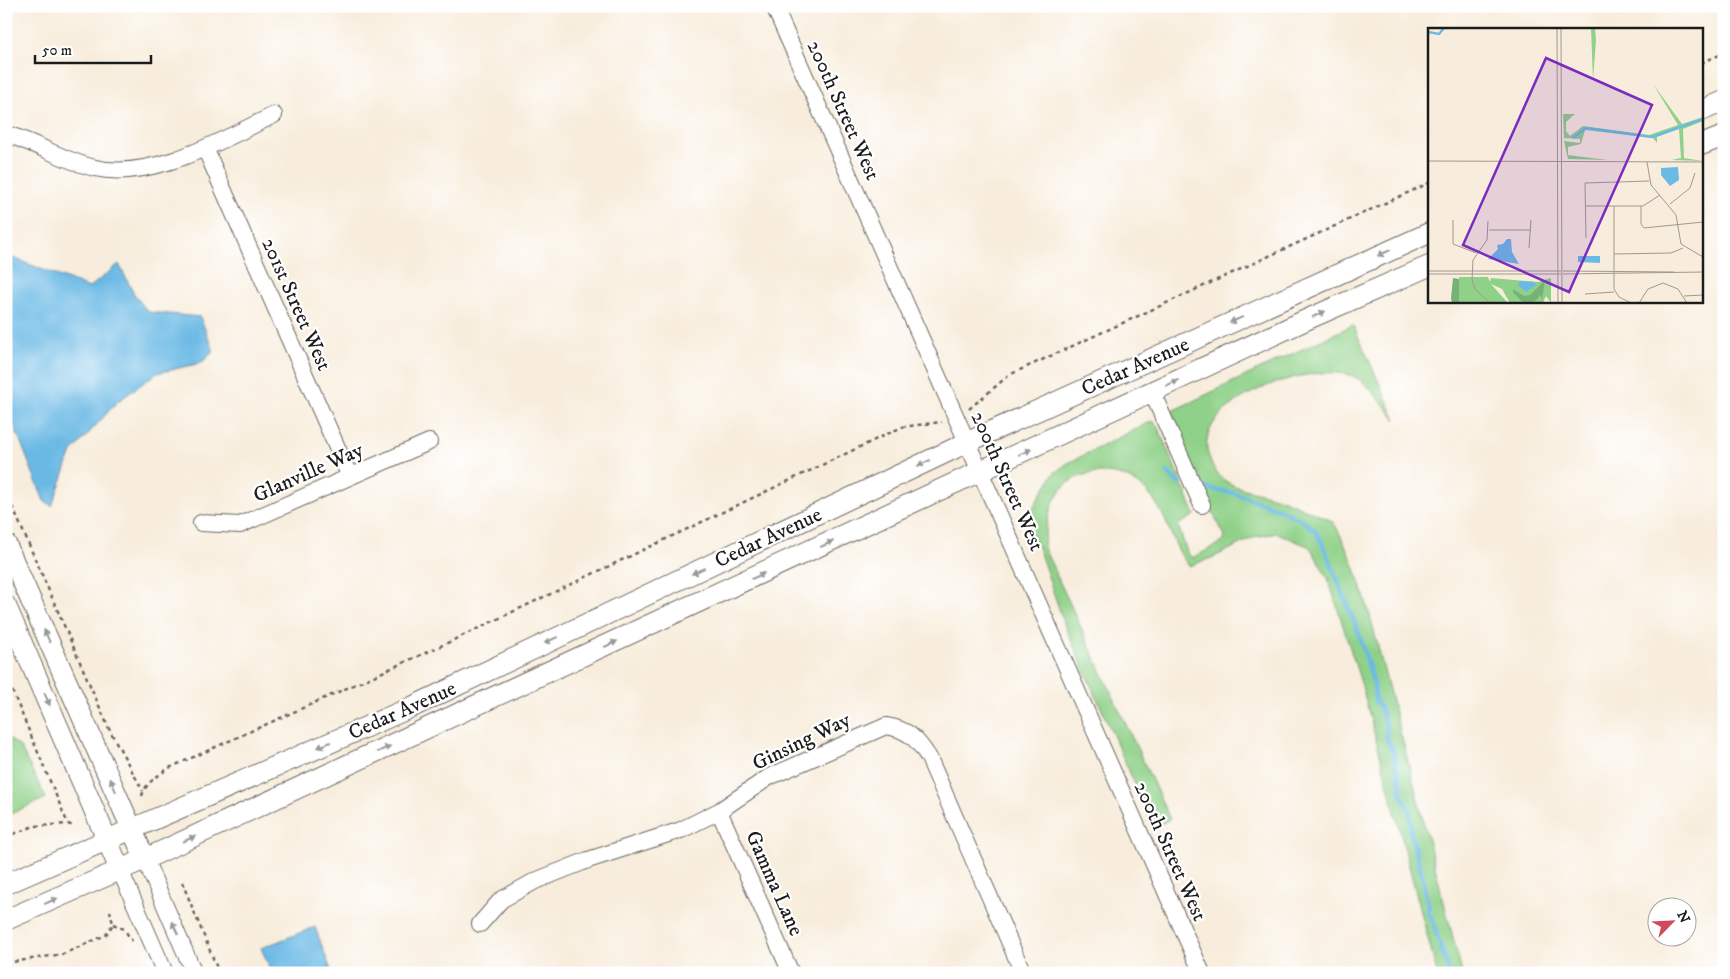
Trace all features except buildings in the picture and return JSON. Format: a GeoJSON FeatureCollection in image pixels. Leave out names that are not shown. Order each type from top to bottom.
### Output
{"type":"FeatureCollection","features":[{"type":"Feature","properties":{"kind":"main road"},"geometry":{"type":"LineString","coordinates":[[1702,111],[1724,101]]}},
{"type":"Feature","properties":{"kind":"main road"},"geometry":{"type":"LineString","coordinates":[[1702,145],[1724,136]]}},
{"type":"Feature","properties":{"kind":"main road","name":"Cedar Avenue"},"geometry":{"type":"LineString","coordinates":[[6,884],[412,707],[968,442],[1428,233]]}},
{"type":"Feature","properties":{"kind":"main road","name":"Cedar Avenue"},"geometry":{"type":"LineString","coordinates":[[6,920],[144,860],[981,473],[1308,319],[1428,266]]}},
{"type":"Feature","properties":{"kind":"main road"},"geometry":{"type":"LineString","coordinates":[[6,544],[144,860]]}},
{"type":"Feature","properties":{"kind":"main road"},"geometry":{"type":"LineString","coordinates":[[6,606],[120,870]]}},
{"type":"Feature","properties":{"kind":"street","name":"200th Street West"},"geometry":{"type":"LineString","coordinates":[[774,6],[1202,973]]}},
{"type":"Feature","properties":{"kind":"street"},"geometry":{"type":"LineString","coordinates":[[6,134],[22,139],[78,164],[97,169],[117,171],[139,169],[205,148],[274,115]]}},
{"type":"Feature","properties":{"kind":"street","name":"201st Street West"},"geometry":{"type":"LineString","coordinates":[[205,148],[350,477]]}},
{"type":"Feature","properties":{"kind":"street"},"geometry":{"type":"LineString","coordinates":[[1152,392],[1202,505]]}},
{"type":"Feature","properties":{"kind":"street","name":"Glanville Way"},"geometry":{"type":"LineString","coordinates":[[201,523],[240,525],[429,442]]}},
{"type":"Feature","properties":{"kind":"street","name":"Ginsing Way"},"geometry":{"type":"LineString","coordinates":[[480,924],[502,900],[535,880],[588,860],[681,830],[720,811],[769,777],[886,726],[899,728],[907,732],[915,739],[929,758],[1022,973]]}},
{"type":"Feature","properties":{"kind":"street","name":"Gamma Lane"},"geometry":{"type":"LineString","coordinates":[[720,811],[791,973]]}},
{"type":"Feature","properties":{"kind":"street"},"geometry":{"type":"LineString","coordinates":[[144,860],[194,973]]}},
{"type":"Feature","properties":{"kind":"street"},"geometry":{"type":"LineString","coordinates":[[120,870],[165,973]]}},
{"type":"Feature","properties":{"kind":"path"},"geometry":{"type":"LineString","coordinates":[[1702,63],[1724,53]]}},
{"type":"Feature","properties":{"kind":"path"},"geometry":{"type":"LineString","coordinates":[[142,796],[143,790],[152,780],[170,768],[445,644],[902,427],[933,424],[957,418],[1009,375],[1428,182]]}},
{"type":"Feature","properties":{"kind":"path"},"geometry":{"type":"LineString","coordinates":[[6,492],[110,731],[143,790]]}},
{"type":"Feature","properties":{"kind":"path"},"geometry":{"type":"LineString","coordinates":[[6,676],[68,824]]}},
{"type":"Feature","properties":{"kind":"path"},"geometry":{"type":"LineString","coordinates":[[6,837],[34,826],[68,824],[73,826]]}},
{"type":"Feature","properties":{"kind":"path"},"geometry":{"type":"LineString","coordinates":[[182,882],[219,973]]}},
{"type":"Feature","properties":{"kind":"path"},"geometry":{"type":"LineString","coordinates":[[6,963],[63,954],[106,935],[113,924],[110,910]]}},
{"type":"Feature","properties":{"kind":"path"},"geometry":{"type":"LineString","coordinates":[[113,924],[124,929],[135,948]]}},
{"type":"Feature","properties":{"kind":"green space"},"geometry":{"type":"Polygon","coordinates":[[[1353,325],[1396,420],[1359,379],[1335,373],[1312,374],[1260,389],[1237,401],[1219,416],[1208,434],[1208,454],[1212,465],[1224,480],[1239,487],[1281,499],[1327,518],[1334,523],[1344,543],[1353,562],[1372,622],[1462,973],[1437,973],[1362,686],[1328,578],[1310,547],[1277,533],[1255,537],[1214,557],[1189,566],[1178,549],[1155,501],[1143,488],[1133,481],[1110,473],[1088,474],[1075,478],[1065,485],[1058,495],[1048,519],[1044,548],[1170,819],[1154,827],[1066,629],[1038,547],[1024,522],[1054,473],[1068,463],[1152,421],[1157,425],[1195,515],[1178,525],[1187,552],[1192,558],[1223,542],[1225,536],[1194,477],[1172,411],[1353,325]]]}},
{"type":"Feature","properties":{"kind":"green space"},"geometry":{"type":"Polygon","coordinates":[[[6,736],[20,747],[46,798],[6,816],[6,736]]]}},
{"type":"Feature","properties":{"kind":"water"},"geometry":{"type":"Polygon","coordinates":[[[6,255],[89,288],[119,264],[134,294],[148,312],[200,317],[214,351],[201,363],[157,373],[117,402],[72,452],[52,506],[44,501],[6,405],[6,255]]]}},
{"type":"Feature","properties":{"kind":"water"},"geometry":{"type":"Polygon","coordinates":[[[315,927],[332,973],[272,973],[261,948],[315,927]]]}},
{"type":"Feature","properties":{"kind":"waterway"},"geometry":{"type":"LineString","coordinates":[[1168,472],[1175,481],[1181,483]]}},
{"type":"Feature","properties":{"kind":"waterway"},"geometry":{"type":"LineString","coordinates":[[1204,488],[1234,493],[1300,519],[1315,530],[1325,549],[1359,634],[1374,685],[1375,701],[1380,707],[1385,722],[1388,742],[1393,750],[1401,786],[1400,793],[1403,796],[1410,816],[1410,829],[1429,904],[1428,912],[1449,973]]}}]}
